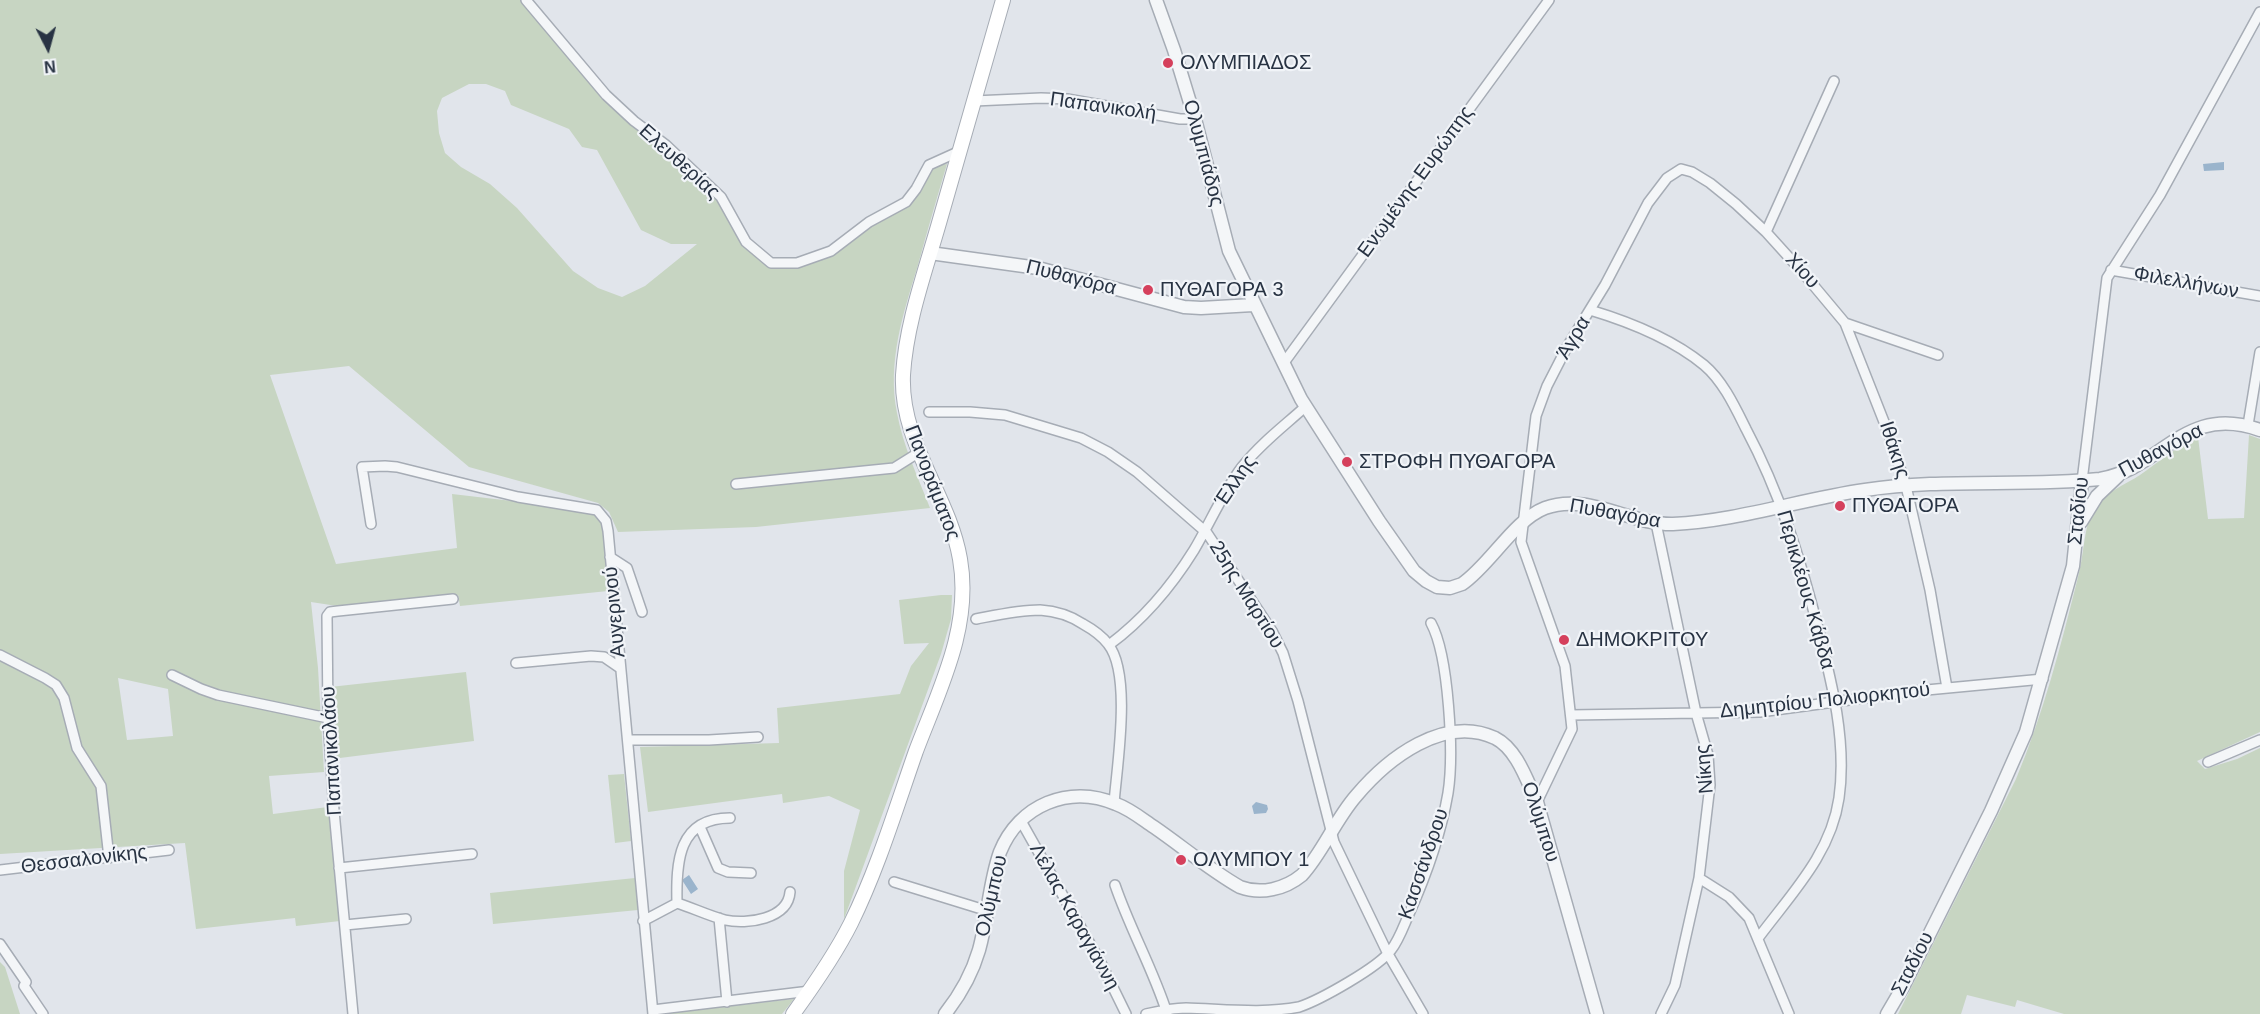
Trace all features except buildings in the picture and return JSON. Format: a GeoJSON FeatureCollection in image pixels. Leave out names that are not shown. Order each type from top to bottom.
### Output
{"type":"FeatureCollection","features":[{"type":"Feature","properties":{"kind":"main road","name":"Πανοράματος"},"geometry":{"type":"LineString","coordinates":[[793,1014],[810,991],[851,923],[874,868],[946,670],[960,624],[963,582],[957,548],[947,517],[918,453],[906,412],[904,372],[911,324],[1003,0]]}},
{"type":"Feature","properties":{"kind":"street","name":"Ελευθερίας"},"geometry":{"type":"LineString","coordinates":[[526,0],[606,95],[634,121],[666,145],[721,197],[746,242],[771,262],[797,263],[831,251],[869,222],[906,202],[929,165],[960,151]]}},
{"type":"Feature","properties":{"kind":"street","name":"Ολυμπιάδος"},"geometry":{"type":"LineString","coordinates":[[1156,0],[1195,119],[1229,252],[1253,304]]}},
{"type":"Feature","properties":{"kind":"street","name":"Ενωμένης Ευρώπης"},"geometry":{"type":"LineString","coordinates":[[1283,364],[1550,0]]}},
{"type":"Feature","properties":{"kind":"street","name":"Σταδίου"},"geometry":{"type":"LineString","coordinates":[[1887,1014],[1904,985],[2012,768],[2043,679],[2073,566],[2105,283],[2111,270],[2160,195],[2260,12]]}},
{"type":"Feature","properties":{"kind":"street"},"geometry":{"type":"LineString","coordinates":[[1766,232],[1834,81]]}},
{"type":"Feature","properties":{"kind":"street","name":"Παπανικολή"},"geometry":{"type":"LineString","coordinates":[[974,101],[1067,99],[1180,119],[1195,119]]}},
{"type":"Feature","properties":{"kind":"street","name":"Χίου"},"geometry":{"type":"LineString","coordinates":[[1675,172],[1681,169],[1692,172],[1710,183],[1766,232],[1829,301],[1845,323]]}},
{"type":"Feature","properties":{"kind":"street","name":"Άγρα"},"geometry":{"type":"LineString","coordinates":[[1537,802],[1572,729],[1565,666],[1520,538],[1536,416],[1567,347],[1590,310],[1648,203],[1661,185],[1675,172]]}},
{"type":"Feature","properties":{"kind":"street","name":"Πυθαγόρα"},"geometry":{"type":"LineString","coordinates":[[930,253],[1038,268],[1184,307],[1212,308],[1253,304],[1305,407],[1402,555],[1414,571],[1432,585],[1450,588],[1462,584],[1522,524],[1542,509],[1569,504],[1593,507],[1656,523],[1676,524],[1865,490],[1906,486],[2082,481],[2118,476],[2193,429],[2218,423],[2254,424]]}},
{"type":"Feature","properties":{"kind":"street","name":"Φιλελλήνων"},"geometry":{"type":"LineString","coordinates":[[2111,270],[2260,296]]}},
{"type":"Feature","properties":{"kind":"street","name":"Περικλέους Κάβδα"},"geometry":{"type":"LineString","coordinates":[[1590,310],[1648,331],[1705,366],[1725,390],[1761,458],[1782,506],[1805,578],[1831,677],[1841,756],[1839,799],[1828,840],[1813,867],[1759,937]]}},
{"type":"Feature","properties":{"kind":"street"},"geometry":{"type":"LineString","coordinates":[[1845,323],[1938,355]]}},
{"type":"Feature","properties":{"kind":"street","name":"Ιθάκης"},"geometry":{"type":"LineString","coordinates":[[1845,323],[1884,421],[1906,486],[1930,590],[1947,688]]}},
{"type":"Feature","properties":{"kind":"street"},"geometry":{"type":"LineString","coordinates":[[2254,424],[2260,352]]}},
{"type":"Feature","properties":{"kind":"street","name":"Έλλης"},"geometry":{"type":"LineString","coordinates":[[1109,645],[1131,629],[1166,592],[1194,550],[1241,468],[1305,407]]}},
{"type":"Feature","properties":{"kind":"street","name":"25ης Μαρτίου"},"geometry":{"type":"LineString","coordinates":[[930,412],[983,412],[1005,415],[1081,438],[1108,452],[1137,472],[1204,530],[1272,631],[1283,653],[1298,701],[1331,831],[1342,861],[1388,954],[1423,1014]]}},
{"type":"Feature","properties":{"kind":"street"},"geometry":{"type":"LineString","coordinates":[[736,484],[894,468],[918,453]]}},
{"type":"Feature","properties":{"kind":"street","name":"Αυγερινού"},"geometry":{"type":"LineString","coordinates":[[371,524],[362,467],[385,465],[518,497],[597,510],[606,522],[653,1012]]}},
{"type":"Feature","properties":{"kind":"street"},"geometry":{"type":"LineString","coordinates":[[2077,532],[2085,513],[2097,496],[2118,476]]}},
{"type":"Feature","properties":{"kind":"street","name":"Νίκης"},"geometry":{"type":"LineString","coordinates":[[1656,523],[1696,713],[1708,755],[1710,785],[1699,878],[1675,985],[1661,1014]]}},
{"type":"Feature","properties":{"kind":"street"},"geometry":{"type":"LineString","coordinates":[[610,557],[627,568],[642,612]]}},
{"type":"Feature","properties":{"kind":"street","name":"Παπανικολάου"},"geometry":{"type":"LineString","coordinates":[[353,1014],[328,718],[327,616],[330,612],[453,599]]}},
{"type":"Feature","properties":{"kind":"street"},"geometry":{"type":"LineString","coordinates":[[976,619],[1006,613],[1041,610],[1075,619],[1109,645],[1116,660],[1120,686],[1121,723],[1114,802]]}},
{"type":"Feature","properties":{"kind":"street","name":"Κασσάνδρου"},"geometry":{"type":"LineString","coordinates":[[1146,1014],[1184,1008],[1263,1013],[1297,1008],[1346,984],[1388,954],[1405,923],[1421,885],[1443,812],[1449,779],[1446,674],[1436,632],[1431,623]]}},
{"type":"Feature","properties":{"kind":"street"},"geometry":{"type":"LineString","coordinates":[[0,655],[56,686],[64,698],[77,748],[101,786],[109,858]]}},
{"type":"Feature","properties":{"kind":"street"},"geometry":{"type":"LineString","coordinates":[[516,663],[591,656],[604,657],[620,668]]}},
{"type":"Feature","properties":{"kind":"street"},"geometry":{"type":"LineString","coordinates":[[172,675],[218,695],[328,718]]}},
{"type":"Feature","properties":{"kind":"street","name":"Δημητρίου Πολιορκητού"},"geometry":{"type":"LineString","coordinates":[[1571,716],[1760,712],[1947,688],[2043,679]]}},
{"type":"Feature","properties":{"kind":"street","name":"Ολύμπου"},"geometry":{"type":"LineString","coordinates":[[945,1014],[974,965],[999,857],[1021,821],[1037,807],[1059,798],[1086,797],[1114,802],[1233,882],[1252,890],[1278,887],[1298,878],[1308,868],[1355,796],[1378,773],[1412,748],[1449,732],[1474,733],[1495,738],[1511,752],[1523,771],[1537,802],[1597,1014]]}},
{"type":"Feature","properties":{"kind":"street"},"geometry":{"type":"LineString","coordinates":[[628,741],[758,737]]}},
{"type":"Feature","properties":{"kind":"street"},"geometry":{"type":"LineString","coordinates":[[2208,762],[2260,740]]}},
{"type":"Feature","properties":{"kind":"street"},"geometry":{"type":"LineString","coordinates":[[677,903],[676,879],[684,841],[694,828],[715,818],[730,818]]}},
{"type":"Feature","properties":{"kind":"street","name":"Λέλας Καραγιάννη"},"geometry":{"type":"LineString","coordinates":[[1021,821],[1102,965],[1126,1014]]}},
{"type":"Feature","properties":{"kind":"street"},"geometry":{"type":"LineString","coordinates":[[700,827],[718,868],[728,872],[751,873]]}},
{"type":"Feature","properties":{"kind":"street","name":"Θεσσαλονίκης"},"geometry":{"type":"LineString","coordinates":[[0,870],[168,850]]}},
{"type":"Feature","properties":{"kind":"street"},"geometry":{"type":"LineString","coordinates":[[339,868],[472,854]]}},
{"type":"Feature","properties":{"kind":"street"},"geometry":{"type":"LineString","coordinates":[[1699,878],[1722,892],[1749,918],[1759,937],[1789,1014]]}},
{"type":"Feature","properties":{"kind":"street"},"geometry":{"type":"LineString","coordinates":[[894,882],[988,911]]}},
{"type":"Feature","properties":{"kind":"street"},"geometry":{"type":"LineString","coordinates":[[1115,885],[1166,1012]]}},
{"type":"Feature","properties":{"kind":"street"},"geometry":{"type":"LineString","coordinates":[[643,921],[677,903],[719,918],[740,922],[772,915],[783,909],[789,901],[790,892]]}},
{"type":"Feature","properties":{"kind":"street"},"geometry":{"type":"LineString","coordinates":[[719,918],[727,1002]]}},
{"type":"Feature","properties":{"kind":"street"},"geometry":{"type":"LineString","coordinates":[[345,925],[406,919]]}},
{"type":"Feature","properties":{"kind":"street"},"geometry":{"type":"LineString","coordinates":[[0,944],[26,982],[24,986],[44,1014]]}},
{"type":"Feature","properties":{"kind":"street"},"geometry":{"type":"LineString","coordinates":[[653,1012],[810,991]]}},
{"type":"Feature","properties":{"kind":"green space"},"geometry":{"type":"Polygon","coordinates":[[[0,0],[523,0],[602,94],[715,197],[770,262],[820,258],[867,222],[895,211],[928,172],[935,166],[947,164],[902,320],[894,375],[894,394],[903,437],[930,508],[756,527],[618,532],[609,512],[598,503],[469,467],[349,366],[270,375],[336,564],[457,548],[452,494],[598,511],[606,531],[608,591],[460,606],[458,595],[337,606],[311,602],[318,668],[324,772],[269,776],[273,814],[328,807],[340,921],[296,926],[295,918],[196,929],[185,843],[0,854],[0,0]],[[469,84],[442,98],[437,111],[439,133],[445,153],[461,167],[490,184],[517,208],[573,271],[598,288],[622,297],[645,286],[697,244],[671,244],[641,230],[597,150],[582,147],[569,129],[511,105],[505,91],[486,84],[469,84]],[[118,678],[127,740],[173,736],[168,689],[118,678]]]}},
{"type":"Feature","properties":{"kind":"green space"},"geometry":{"type":"Polygon","coordinates":[[[2249,435],[2260,439],[2260,732],[2197,761],[2205,769],[2237,759],[2260,748],[2260,1014],[2064,1014],[2017,1000],[2015,1007],[1967,995],[1961,1014],[1898,1014],[2016,779],[2026,754],[2058,654],[2080,569],[2086,530],[2095,506],[2110,493],[2198,437],[2208,519],[2244,518],[2249,435]]]}},
{"type":"Feature","properties":{"kind":"green space"},"geometry":{"type":"Polygon","coordinates":[[[952,595],[951,619],[941,654],[844,919],[844,871],[860,810],[829,796],[783,803],[782,794],[648,812],[640,747],[779,743],[777,708],[900,694],[911,666],[929,643],[904,644],[899,600],[952,595]]]}},
{"type":"Feature","properties":{"kind":"green space"},"geometry":{"type":"Polygon","coordinates":[[[466,672],[474,741],[332,759],[330,687],[466,672]]]}},
{"type":"Feature","properties":{"kind":"green space"},"geometry":{"type":"Polygon","coordinates":[[[624,774],[631,841],[615,843],[608,775],[624,774]]]}},
{"type":"Feature","properties":{"kind":"green space"},"geometry":{"type":"Polygon","coordinates":[[[635,878],[638,910],[493,924],[490,893],[635,878]]]}},
{"type":"Feature","properties":{"kind":"green space"},"geometry":{"type":"Polygon","coordinates":[[[0,962],[5,967],[20,1014],[0,1014],[0,962]]]}},
{"type":"Feature","properties":{"kind":"green space"},"geometry":{"type":"Polygon","coordinates":[[[794,999],[782,1014],[658,1014],[794,999]]]}},
{"type":"Feature","properties":{"kind":"water"},"geometry":{"type":"Polygon","coordinates":[[[2224,162],[2224,170],[2204,171],[2203,164],[2224,162]]]}},
{"type":"Feature","properties":{"kind":"water"},"geometry":{"type":"Polygon","coordinates":[[[1256,802],[1267,805],[1266,813],[1254,814],[1252,806],[1256,802]]]}},
{"type":"Feature","properties":{"kind":"water"},"geometry":{"type":"Polygon","coordinates":[[[689,875],[698,889],[691,894],[682,880],[689,875]]]}},
{"type":"Feature","properties":{"kind":"place","name":"ΟΛΥΜΠΙΑΔΟΣ"},"geometry":{"type":"Point","coordinates":[1168,63]}},
{"type":"Feature","properties":{"kind":"place","name":"ΠΥΘΑΓΟΡΑ 3"},"geometry":{"type":"Point","coordinates":[1148,290]}},
{"type":"Feature","properties":{"kind":"place","name":"ΣΤΡΟΦΗ ΠΥΘΑΓΟΡΑ"},"geometry":{"type":"Point","coordinates":[1347,462]}},
{"type":"Feature","properties":{"kind":"place","name":"ΠΥΘΑΓΟΡΑ"},"geometry":{"type":"Point","coordinates":[1840,506]}},
{"type":"Feature","properties":{"kind":"place","name":"ΔΗΜΟΚΡΙΤΟΥ"},"geometry":{"type":"Point","coordinates":[1564,640]}},
{"type":"Feature","properties":{"kind":"place","name":"ΟΛΥΜΠΟΥ 1"},"geometry":{"type":"Point","coordinates":[1181,860]}}]}
